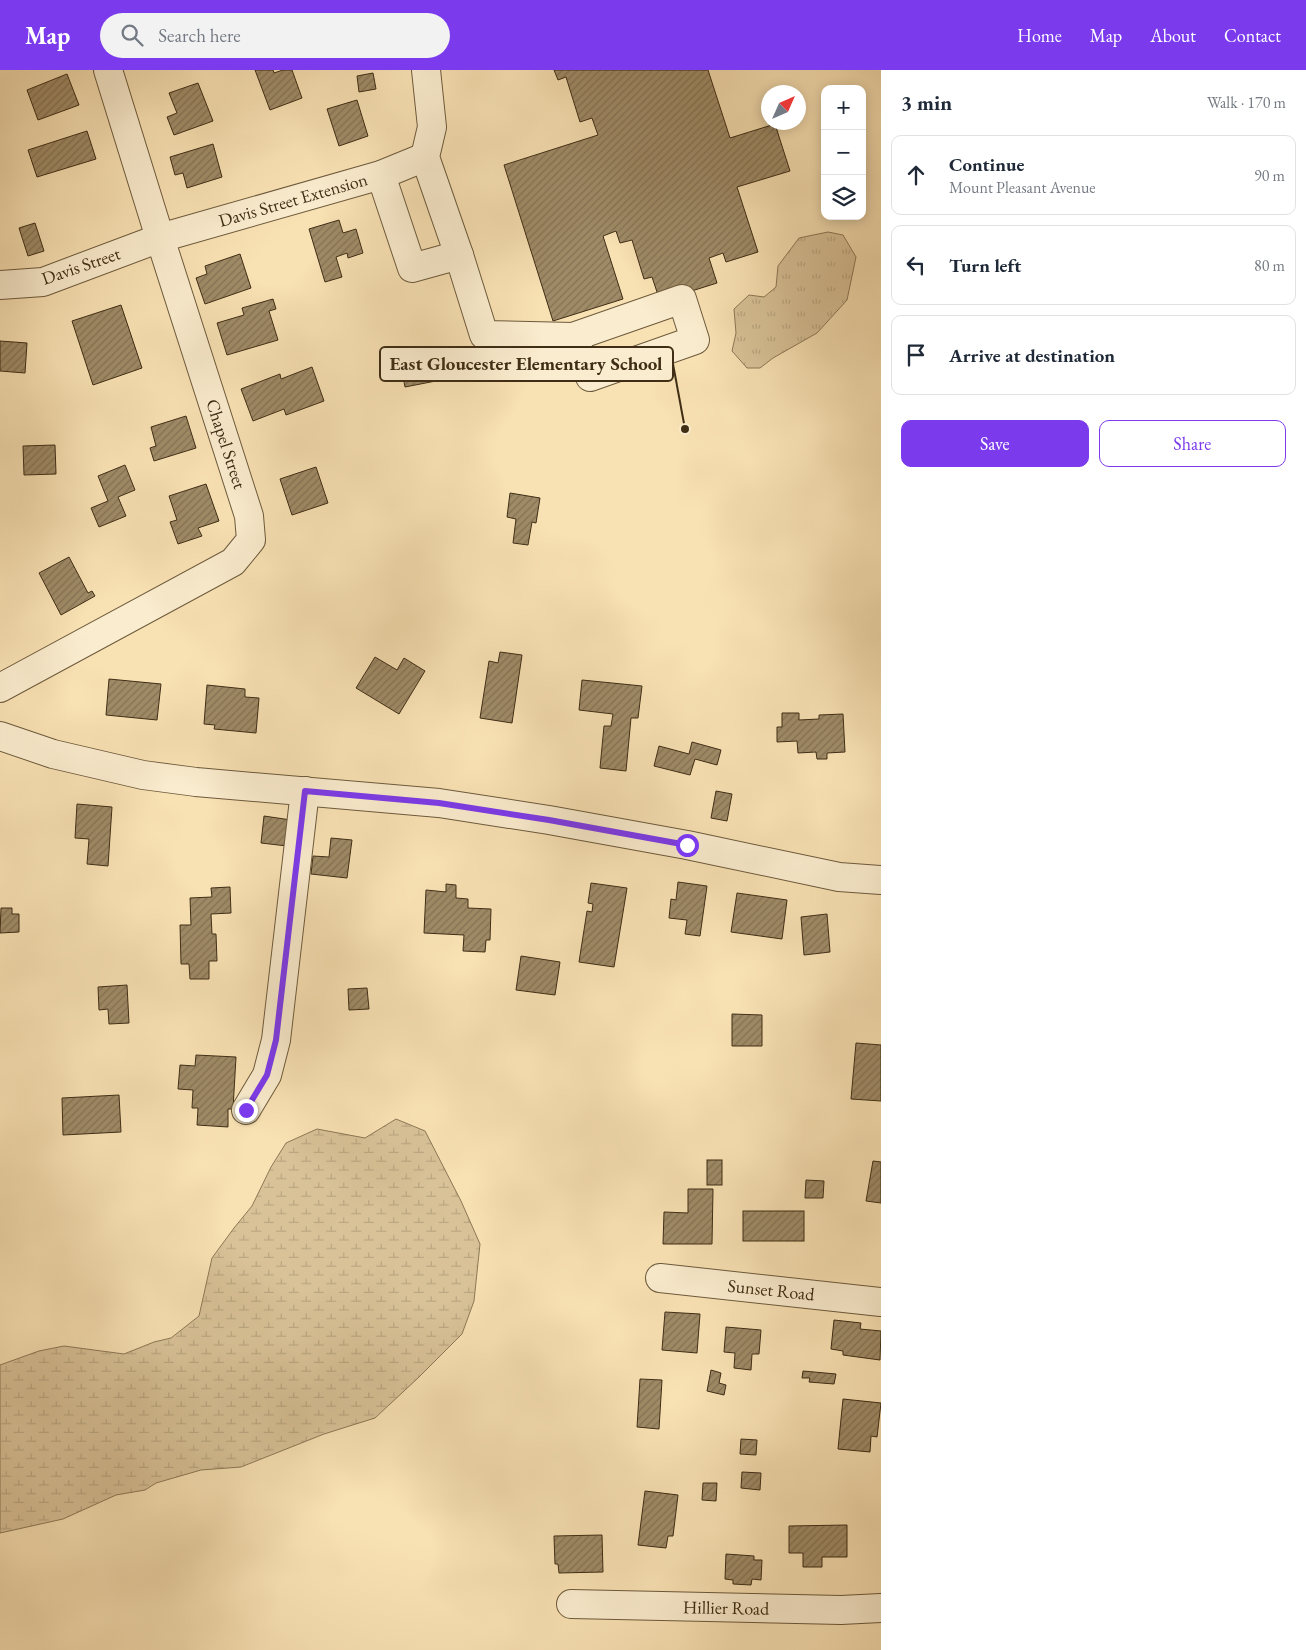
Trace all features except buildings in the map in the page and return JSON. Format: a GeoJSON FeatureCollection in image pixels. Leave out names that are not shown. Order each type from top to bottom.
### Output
{"type":"FeatureCollection","features":[{"type":"Feature","properties":{"kind":"street","name":"Chapel Street"},"geometry":{"type":"LineString","coordinates":[[0,688],[233,562],[251,540],[249,516],[108,70]]}},
{"type":"Feature","properties":{"kind":"street"},"geometry":{"type":"LineString","coordinates":[[426,70],[432,127],[425,157],[484,335],[573,337]]}},
{"type":"Feature","properties":{"kind":"street","name":"Davis Street Extension"},"geometry":{"type":"LineString","coordinates":[[160,238],[381,175],[425,157]]}},
{"type":"Feature","properties":{"kind":"street"},"geometry":{"type":"LineString","coordinates":[[381,175],[412,268],[459,255]]}},
{"type":"Feature","properties":{"kind":"street","name":"Davis Street"},"geometry":{"type":"LineString","coordinates":[[0,285],[43,282],[160,238]]}},
{"type":"Feature","properties":{"kind":"street"},"geometry":{"type":"LineString","coordinates":[[0,736],[52,754],[144,775],[196,782],[439,803],[549,820],[687,845],[839,877],[881,880]]}},
{"type":"Feature","properties":{"kind":"street"},"geometry":{"type":"LineString","coordinates":[[246,1110],[267,1075],[276,1040],[305,791]]}},
{"type":"Feature","properties":{"kind":"street","name":"Sunset Road"},"geometry":{"type":"LineString","coordinates":[[660,1278],[881,1302]]}},
{"type":"Feature","properties":{"kind":"street","name":"Hillier Road"},"geometry":{"type":"LineString","coordinates":[[571,1604],[831,1610],[881,1608]]}},
{"type":"Feature","properties":{"kind":"green space"},"geometry":{"type":"Polygon","coordinates":[[[828,232],[843,235],[856,257],[847,300],[817,333],[773,358],[760,368],[747,368],[732,351],[736,333],[734,309],[749,295],[764,297],[776,287],[778,266],[799,238],[828,232]]]}},
{"type":"Feature","properties":{"kind":"green space"},"geometry":{"type":"Polygon","coordinates":[[[396,1119],[425,1131],[461,1201],[480,1244],[474,1301],[462,1334],[375,1418],[324,1434],[241,1467],[201,1470],[156,1483],[145,1490],[116,1495],[63,1519],[0,1533],[0,1365],[39,1351],[64,1346],[124,1354],[154,1342],[171,1338],[199,1316],[212,1258],[252,1206],[271,1167],[286,1143],[317,1129],[365,1138],[396,1119]]]}},
{"type":"Feature","properties":{"kind":"place","name":"East Gloucester Elementary School"},"geometry":{"type":"Point","coordinates":[685,429]}},
{"type":"Feature","properties":{"kind":"route"},"geometry":{"type":"LineString","coordinates":[[246,1110],[267,1075],[276,1040],[305,791],[439,803],[549,820],[687,845]]}}]}
